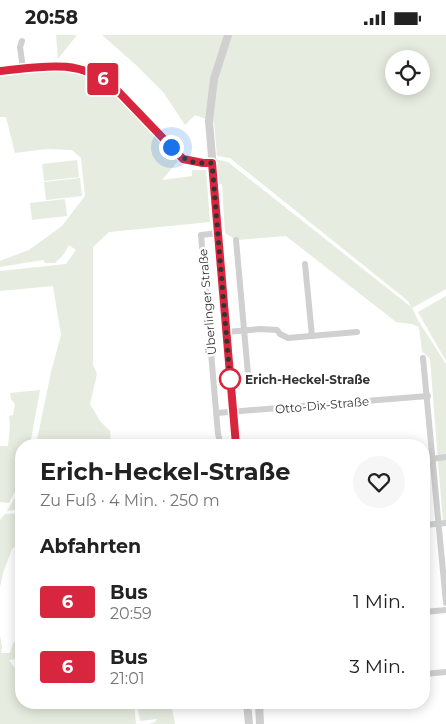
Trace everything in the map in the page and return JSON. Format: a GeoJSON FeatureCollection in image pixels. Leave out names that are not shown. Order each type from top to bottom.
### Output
{"type":"FeatureCollection","features":[{"type":"Feature","properties":{"kind":"street","name":"Überlinger Straße"},"geometry":{"type":"LineString","coordinates":[[228,35],[214,79],[209,121],[235,439]]}},
{"type":"Feature","properties":{"kind":"street"},"geometry":{"type":"LineString","coordinates":[[22,41],[20,47],[23,69]]}},
{"type":"Feature","properties":{"kind":"street"},"geometry":{"type":"LineString","coordinates":[[0,71],[59,66],[77,67],[99,76],[112,85],[183,159],[212,163]]}},
{"type":"Feature","properties":{"kind":"street","name":"Überlinger Straße"},"geometry":{"type":"LineString","coordinates":[[218,233],[201,235],[219,439]]}},
{"type":"Feature","properties":{"kind":"street"},"geometry":{"type":"LineString","coordinates":[[236,240],[248,374]]}},
{"type":"Feature","properties":{"kind":"street"},"geometry":{"type":"LineString","coordinates":[[305,264],[312,336]]}},
{"type":"Feature","properties":{"kind":"street"},"geometry":{"type":"LineString","coordinates":[[226,332],[261,329],[277,330],[280,335],[288,338],[357,332]]}},
{"type":"Feature","properties":{"kind":"street"},"geometry":{"type":"LineString","coordinates":[[423,358],[433,459],[443,523],[446,603]]}},
{"type":"Feature","properties":{"kind":"street","name":"Otto-Dix-Straße"},"geometry":{"type":"LineString","coordinates":[[216,413],[428,396]]}},
{"type":"Feature","properties":{"kind":"street"},"geometry":{"type":"LineString","coordinates":[[433,459],[446,457]]}},
{"type":"Feature","properties":{"kind":"street"},"geometry":{"type":"LineString","coordinates":[[430,524],[443,523]]}},
{"type":"Feature","properties":{"kind":"street"},"geometry":{"type":"LineString","coordinates":[[430,611],[446,610]]}},
{"type":"Feature","properties":{"kind":"street"},"geometry":{"type":"LineString","coordinates":[[430,673],[446,672]]}},
{"type":"Feature","properties":{"kind":"street"},"geometry":{"type":"LineString","coordinates":[[248,709],[250,724]]}},
{"type":"Feature","properties":{"kind":"street"},"geometry":{"type":"LineString","coordinates":[[259,709],[260,724]]}},
{"type":"Feature","properties":{"kind":"shaded area"},"geometry":{"type":"Polygon","coordinates":[[[56,35],[77,35],[58,59],[56,35]]]}},
{"type":"Feature","properties":{"kind":"shaded area"},"geometry":{"type":"Polygon","coordinates":[[[102,35],[446,35],[446,289],[412,308],[446,364],[446,523],[443,523],[430,359],[422,351],[419,327],[396,322],[286,236],[236,240],[225,233],[222,184],[217,184],[215,159],[228,162],[411,307],[408,301],[230,158],[217,156],[214,122],[195,115],[185,125],[163,92],[102,35]]]}},
{"type":"Feature","properties":{"kind":"shaded area"},"geometry":{"type":"Polygon","coordinates":[[[52,70],[68,71],[95,79],[108,88],[178,161],[162,180],[192,176],[192,170],[206,170],[210,222],[109,232],[93,247],[93,365],[97,374],[90,404],[100,421],[110,431],[111,439],[37,439],[51,372],[61,335],[53,286],[0,291],[0,271],[66,264],[76,250],[69,245],[64,254],[55,263],[45,263],[43,260],[0,267],[0,261],[29,250],[62,226],[85,196],[81,158],[72,150],[47,149],[15,153],[6,117],[0,117],[0,77],[52,70]]]}},
{"type":"Feature","properties":{"kind":"shaded area"},"geometry":{"type":"Polygon","coordinates":[[[77,160],[79,177],[44,181],[42,164],[77,160]]]}},
{"type":"Feature","properties":{"kind":"shaded area"},"geometry":{"type":"Polygon","coordinates":[[[80,178],[82,196],[46,200],[44,182],[80,178]]]}},
{"type":"Feature","properties":{"kind":"shaded area"},"geometry":{"type":"Polygon","coordinates":[[[65,199],[67,216],[32,220],[30,203],[65,199]]]}},
{"type":"Feature","properties":{"kind":"shaded area"},"geometry":{"type":"Polygon","coordinates":[[[446,296],[446,361],[418,312],[446,296]]]}},
{"type":"Feature","properties":{"kind":"shaded area"},"geometry":{"type":"Polygon","coordinates":[[[40,390],[31,439],[15,439],[15,492],[9,503],[0,502],[0,446],[8,446],[9,416],[13,415],[15,404],[11,399],[10,393],[40,390]]]}},
{"type":"Feature","properties":{"kind":"shaded area"},"geometry":{"type":"Polygon","coordinates":[[[15,497],[15,510],[7,511],[15,497]]]}},
{"type":"Feature","properties":{"kind":"shaded area"},"geometry":{"type":"Polygon","coordinates":[[[15,513],[15,546],[12,549],[3,573],[0,587],[0,520],[5,514],[15,513]]]}},
{"type":"Feature","properties":{"kind":"shaded area"},"geometry":{"type":"Polygon","coordinates":[[[0,635],[1,653],[10,653],[15,642],[15,659],[9,660],[15,667],[15,709],[135,709],[136,724],[0,724],[0,635]]]}},
{"type":"Feature","properties":{"kind":"shaded area"},"geometry":{"type":"Polygon","coordinates":[[[138,709],[172,709],[175,724],[149,724],[157,719],[140,721],[138,709]]]}},
{"type":"Feature","properties":{"kind":"bus line","name":"6"},"geometry":{"type":"LineString","coordinates":[[0,71],[59,66],[77,67],[100,76],[112,85],[183,159],[212,163],[235,439]]}},
{"type":"Feature","properties":{"kind":"place","name":"Erich-Heckel-Straße"},"geometry":{"type":"Point","coordinates":[230,379]}},
{"type":"Feature","properties":{"kind":"route"},"geometry":{"type":"LineString","coordinates":[[171,147],[183,159],[212,163],[230,379]]}}]}
